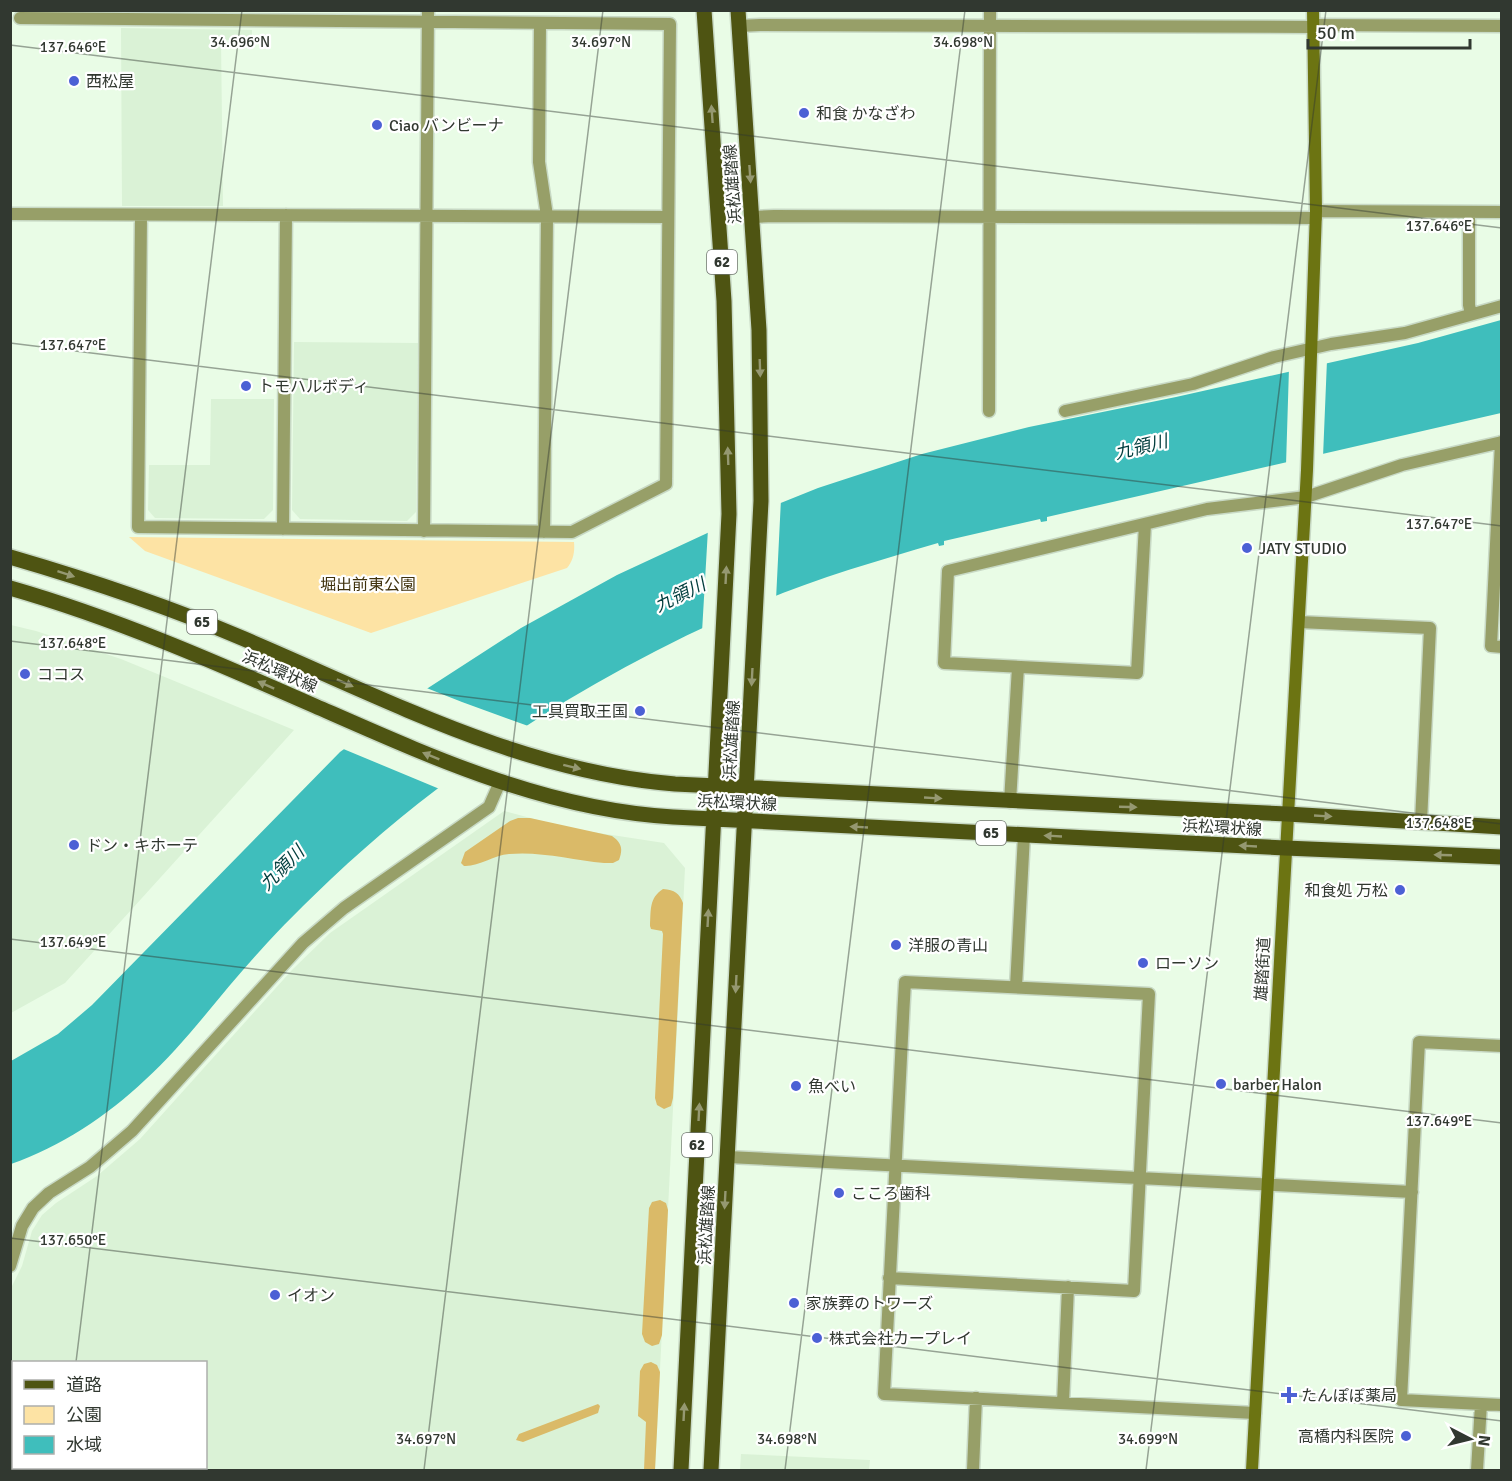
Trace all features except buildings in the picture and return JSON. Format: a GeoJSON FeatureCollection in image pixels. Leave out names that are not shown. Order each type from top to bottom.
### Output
{"type":"FeatureCollection","features":[{"type":"Feature","properties":{"kind":"main road","name":"浜松雄踏線"},"geometry":{"type":"LineString","coordinates":[[681,1470],[729,514],[724,301],[704,10]]}},
{"type":"Feature","properties":{"kind":"main road","name":"浜松雄踏線"},"geometry":{"type":"LineString","coordinates":[[711,1470],[761,501],[760,353],[738,10]]}},
{"type":"Feature","properties":{"kind":"main road","name":"浜松環状線"},"geometry":{"type":"LineString","coordinates":[[10,556],[198,620],[388,702],[516,751],[629,779],[668,784],[1287,814],[1502,827]]}},
{"type":"Feature","properties":{"kind":"main road","name":"浜松環状線"},"geometry":{"type":"LineString","coordinates":[[10,588],[89,613],[174,645],[442,761],[500,782],[555,798],[600,807],[663,816],[714,819],[1502,857]]}},
{"type":"Feature","properties":{"kind":"street"},"geometry":{"type":"LineString","coordinates":[[989,411],[990,10]]}},
{"type":"Feature","properties":{"kind":"street","name":"雄踏街道"},"geometry":{"type":"LineString","coordinates":[[1252,1470],[1266,1184],[1306,497],[1316,215],[1313,10]]}},
{"type":"Feature","properties":{"kind":"street"},"geometry":{"type":"LineString","coordinates":[[424,531],[428,16]]}},
{"type":"Feature","properties":{"kind":"street"},"geometry":{"type":"LineString","coordinates":[[20,18],[428,16],[540,23],[670,24],[666,484],[572,532],[138,527],[141,214]]}},
{"type":"Feature","properties":{"kind":"street"},"geometry":{"type":"LineString","coordinates":[[540,23],[538,162],[547,216],[544,532]]}},
{"type":"Feature","properties":{"kind":"street"},"geometry":{"type":"LineString","coordinates":[[739,26],[1502,26]]}},
{"type":"Feature","properties":{"kind":"street"},"geometry":{"type":"LineString","coordinates":[[1469,212],[1469,305],[1471,314]]}},
{"type":"Feature","properties":{"kind":"street"},"geometry":{"type":"LineString","coordinates":[[753,218],[774,216],[989,217],[1502,212]]}},
{"type":"Feature","properties":{"kind":"street"},"geometry":{"type":"LineString","coordinates":[[10,214],[668,217]]}},
{"type":"Feature","properties":{"kind":"street"},"geometry":{"type":"LineString","coordinates":[[282,529],[286,215]]}},
{"type":"Feature","properties":{"kind":"street"},"geometry":{"type":"LineString","coordinates":[[1065,411],[1193,384],[1274,357],[1405,333],[1502,306]]}},
{"type":"Feature","properties":{"kind":"street"},"geometry":{"type":"LineString","coordinates":[[1144,524],[1137,673],[944,663],[948,571],[1144,524],[1207,509],[1306,497],[1402,465],[1501,442],[1499,548],[1491,646],[1502,647]]}},
{"type":"Feature","properties":{"kind":"street"},"geometry":{"type":"LineString","coordinates":[[1299,622],[1430,628],[1421,822]]}},
{"type":"Feature","properties":{"kind":"street"},"geometry":{"type":"LineString","coordinates":[[1010,802],[1018,667]]}},
{"type":"Feature","properties":{"kind":"street"},"geometry":{"type":"LineString","coordinates":[[10,1266],[22,1226],[33,1208],[49,1193],[90,1167],[132,1131],[303,943],[344,908],[489,807],[500,782]]}},
{"type":"Feature","properties":{"kind":"street"},"geometry":{"type":"LineString","coordinates":[[1016,987],[1024,835]]}},
{"type":"Feature","properties":{"kind":"street"},"geometry":{"type":"LineString","coordinates":[[889,1278],[1134,1291],[1149,994],[905,982],[889,1278],[884,1394],[1255,1413]]}},
{"type":"Feature","properties":{"kind":"street"},"geometry":{"type":"LineString","coordinates":[[1502,1046],[1419,1042],[1401,1400],[1502,1405]]}},
{"type":"Feature","properties":{"kind":"street"},"geometry":{"type":"LineString","coordinates":[[728,1157],[1412,1192]]}},
{"type":"Feature","properties":{"kind":"street"},"geometry":{"type":"LineString","coordinates":[[1063,1403],[1068,1287]]}},
{"type":"Feature","properties":{"kind":"street"},"geometry":{"type":"LineString","coordinates":[[973,1470],[976,1398]]}},
{"type":"Feature","properties":{"kind":"street"},"geometry":{"type":"LineString","coordinates":[[1477,1470],[1481,1404]]}},
{"type":"Feature","properties":{"kind":"shaded area"},"geometry":{"type":"Polygon","coordinates":[[[121,28],[252,30],[252,40],[221,40],[223,206],[122,206],[121,28]]]}},
{"type":"Feature","properties":{"kind":"shaded area"},"geometry":{"type":"Polygon","coordinates":[[[294,342],[418,343],[416,512],[407,521],[300,519],[292,510],[294,342]]]}},
{"type":"Feature","properties":{"kind":"shaded area"},"geometry":{"type":"Polygon","coordinates":[[[211,399],[274,399],[273,510],[264,519],[155,518],[148,510],[149,465],[210,465],[211,399]]]}},
{"type":"Feature","properties":{"kind":"shaded area"},"geometry":{"type":"Polygon","coordinates":[[[11,625],[121,659],[294,730],[65,983],[11,1013],[11,625]]]}},
{"type":"Feature","properties":{"kind":"shaded area"},"geometry":{"type":"Polygon","coordinates":[[[504,811],[586,831],[664,843],[685,868],[655,1470],[38,1470],[207,1469],[207,1361],[12,1361],[12,1406],[10,1401],[10,1290],[22,1266],[32,1231],[42,1215],[97,1176],[140,1139],[292,970],[330,933],[504,811]]]}},
{"type":"Feature","properties":{"kind":"shaded area"},"geometry":{"type":"Polygon","coordinates":[[[518,818],[530,818],[612,836],[621,846],[619,860],[604,863],[521,853],[503,855],[469,866],[461,863],[465,852],[518,818]]]}},
{"type":"Feature","properties":{"kind":"shaded area"},"geometry":{"type":"Polygon","coordinates":[[[663,889],[676,893],[683,903],[673,1098],[671,1106],[664,1109],[657,1105],[655,1098],[663,934],[662,931],[651,929],[650,926],[653,900],[663,889]]]}},
{"type":"Feature","properties":{"kind":"shaded area"},"geometry":{"type":"Polygon","coordinates":[[[660,1200],[666,1203],[668,1210],[662,1335],[659,1344],[652,1346],[645,1342],[642,1334],[649,1208],[652,1202],[660,1200]]]}},
{"type":"Feature","properties":{"kind":"shaded area"},"geometry":{"type":"Polygon","coordinates":[[[651,1362],[657,1365],[660,1372],[655,1470],[644,1470],[646,1422],[638,1416],[640,1371],[644,1364],[651,1362]]]}},
{"type":"Feature","properties":{"kind":"shaded area"},"geometry":{"type":"Polygon","coordinates":[[[598,1404],[600,1406],[598,1413],[523,1442],[516,1440],[519,1434],[598,1404]]]}},
{"type":"Feature","properties":{"kind":"shaded area"},"geometry":{"type":"Polygon","coordinates":[[[741,1454],[870,1460],[869,1470],[740,1470],[741,1454]]]}},
{"type":"Feature","properties":{"kind":"green space","name":"堀出前東公園"},"geometry":{"type":"Polygon","coordinates":[[[129,537],[574,542],[574,549],[567,568],[371,633],[145,551],[129,537]]]}},
{"type":"Feature","properties":{"kind":"water","name":"九領川"},"geometry":{"type":"Polygon","coordinates":[[[1501,320],[1501,413],[1047,517],[1047,521],[1041,522],[1040,519],[944,541],[944,545],[939,546],[938,543],[890,557],[772,597],[636,661],[528,725],[426,797],[331,879],[285,924],[175,1050],[130,1093],[82,1129],[47,1149],[11,1164],[11,1061],[58,1034],[92,1005],[340,752],[428,688],[521,628],[617,575],[716,529],[818,488],[922,454],[1029,427],[1418,343],[1501,320]]]}},
{"type":"Feature","properties":{"kind":"pier"},"geometry":{"type":"Polygon","coordinates":[[[1327,360],[1323,457],[1286,465],[1289,368],[1327,360]]]}},
{"type":"Feature","properties":{"kind":"pier"},"geometry":{"type":"Polygon","coordinates":[[[781,499],[776,600],[702,632],[708,529],[781,499]]]}},
{"type":"Feature","properties":{"kind":"pier"},"geometry":{"type":"Polygon","coordinates":[[[424,687],[531,727],[489,754],[442,790],[341,748],[424,687]]]}},
{"type":"Feature","properties":{"kind":"place","name":"西松屋"},"geometry":{"type":"Point","coordinates":[74,81]}},
{"type":"Feature","properties":{"kind":"place","name":"和食 かなざわ"},"geometry":{"type":"Point","coordinates":[804,113]}},
{"type":"Feature","properties":{"kind":"place","name":"Ciao バンビーナ"},"geometry":{"type":"Point","coordinates":[377,125]}},
{"type":"Feature","properties":{"kind":"place","name":"トモハルボディ"},"geometry":{"type":"Point","coordinates":[246,386]}},
{"type":"Feature","properties":{"kind":"place","name":"JATY STUDIO"},"geometry":{"type":"Point","coordinates":[1247,548]}},
{"type":"Feature","properties":{"kind":"place","name":"ココス"},"geometry":{"type":"Point","coordinates":[25,674]}},
{"type":"Feature","properties":{"kind":"place","name":"工具買取王国"},"geometry":{"type":"Point","coordinates":[640,711]}},
{"type":"Feature","properties":{"kind":"place","name":"ドン・キホーテ"},"geometry":{"type":"Point","coordinates":[74,845]}},
{"type":"Feature","properties":{"kind":"place","name":"和食処 万松"},"geometry":{"type":"Point","coordinates":[1400,890]}},
{"type":"Feature","properties":{"kind":"place","name":"洋服の青山"},"geometry":{"type":"Point","coordinates":[896,945]}},
{"type":"Feature","properties":{"kind":"place","name":"ローソン"},"geometry":{"type":"Point","coordinates":[1143,963]}},
{"type":"Feature","properties":{"kind":"place","name":"barber Halon"},"geometry":{"type":"Point","coordinates":[1221,1084]}},
{"type":"Feature","properties":{"kind":"place","name":"魚べい"},"geometry":{"type":"Point","coordinates":[796,1086]}},
{"type":"Feature","properties":{"kind":"place","name":"こころ歯科"},"geometry":{"type":"Point","coordinates":[839,1193]}},
{"type":"Feature","properties":{"kind":"place","name":"イオン"},"geometry":{"type":"Point","coordinates":[275,1295]}},
{"type":"Feature","properties":{"kind":"place","name":"家族葬のトワーズ"},"geometry":{"type":"Point","coordinates":[794,1303]}},
{"type":"Feature","properties":{"kind":"place","name":"株式会社カープレイ"},"geometry":{"type":"Point","coordinates":[817,1338]}},
{"type":"Feature","properties":{"kind":"place","name":"たんぽぽ薬局"},"geometry":{"type":"Point","coordinates":[1289,1395]}},
{"type":"Feature","properties":{"kind":"place","name":"高橋内科医院"},"geometry":{"type":"Point","coordinates":[1406,1436]}}]}
